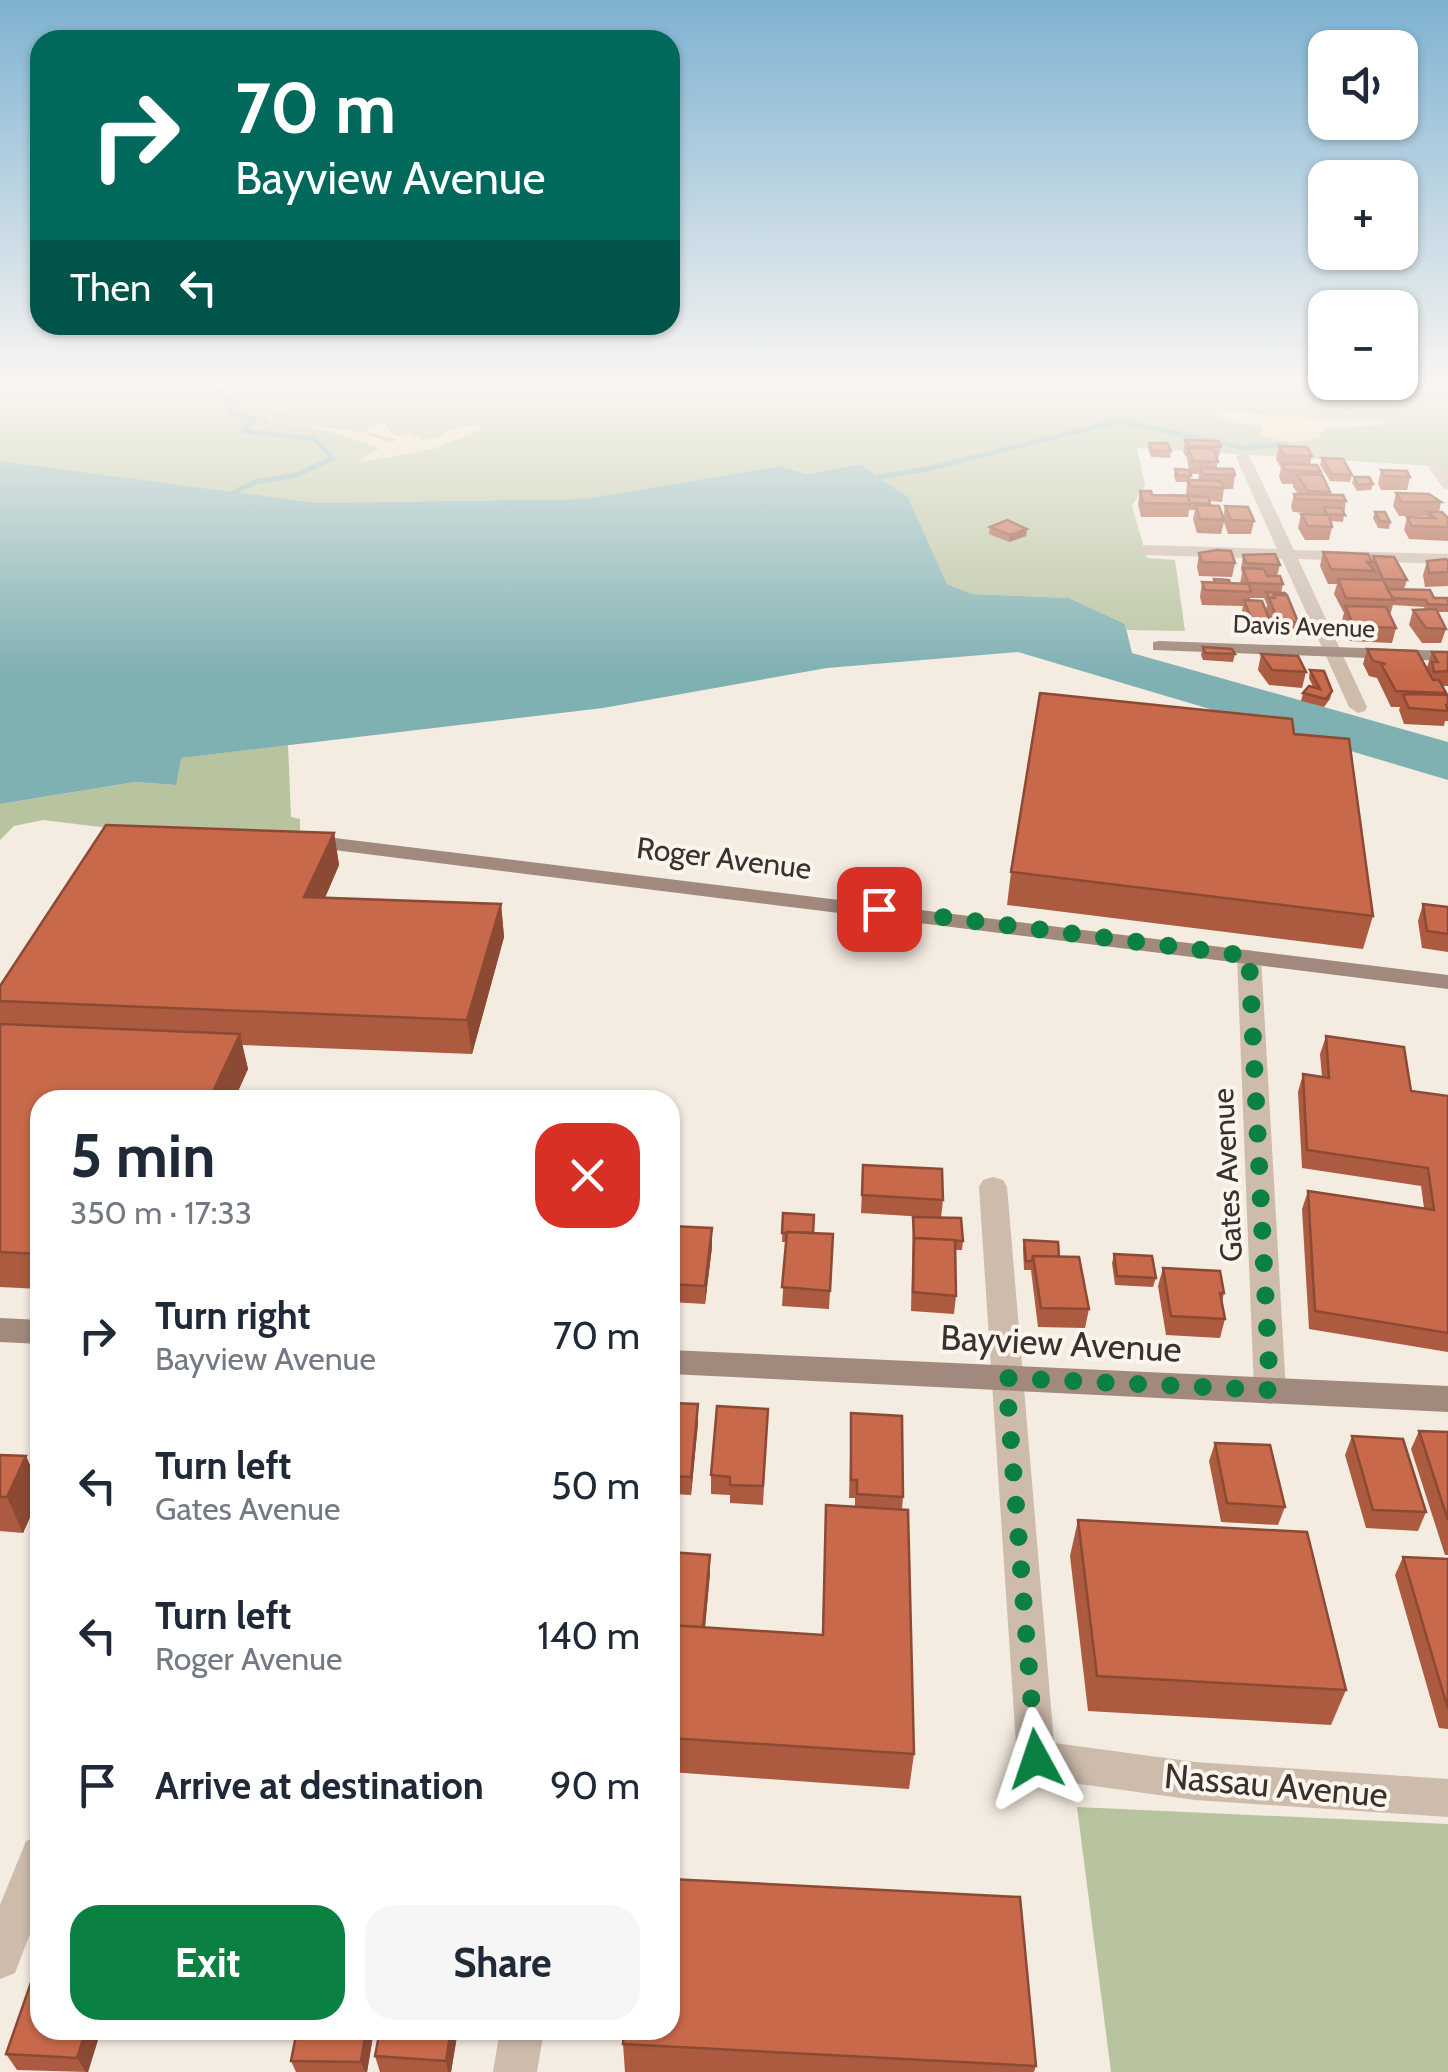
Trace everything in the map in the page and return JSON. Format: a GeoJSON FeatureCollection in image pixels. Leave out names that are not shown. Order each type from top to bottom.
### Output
{"type":"FeatureCollection","features":[{"type":"Feature","properties":{"kind":"street"},"geometry":{"type":"LineString","coordinates":[[1256,482],[1358,707]]}},
{"type":"Feature","properties":{"kind":"street"},"geometry":{"type":"LineString","coordinates":[[1145,550],[1448,559]]}},
{"type":"Feature","properties":{"kind":"street","name":"Davis Avenue"},"geometry":{"type":"LineString","coordinates":[[1159,646],[1448,656]]}},
{"type":"Feature","properties":{"kind":"street","name":"Roger Avenue"},"geometry":{"type":"LineString","coordinates":[[287,839],[395,849],[1448,982]]}},
{"type":"Feature","properties":{"kind":"street","name":"Gates Avenue"},"geometry":{"type":"LineString","coordinates":[[1249,956],[1270,1390]]}},
{"type":"Feature","properties":{"kind":"street"},"geometry":{"type":"LineString","coordinates":[[993,1187],[1006,1378]]}},
{"type":"Feature","properties":{"kind":"street"},"geometry":{"type":"LineString","coordinates":[[0,1330],[30,1332]]}},
{"type":"Feature","properties":{"kind":"street","name":"Bayview Avenue"},"geometry":{"type":"LineString","coordinates":[[680,1362],[1448,1400]]}},
{"type":"Feature","properties":{"kind":"street","name":"Nassau Avenue"},"geometry":{"type":"LineString","coordinates":[[1006,1378],[1036,1759],[1195,1781],[1448,1798]]}},
{"type":"Feature","properties":{"kind":"street"},"geometry":{"type":"LineString","coordinates":[[0,1958],[30,1881]]}},
{"type":"Feature","properties":{"kind":"street"},"geometry":{"type":"LineString","coordinates":[[516,2072],[521,2040]]}},
{"type":"Feature","properties":{"kind":"green space"},"geometry":{"type":"Polygon","coordinates":[[[157,482],[685,482],[583,499],[318,503],[157,482]]]}},
{"type":"Feature","properties":{"kind":"green space"},"geometry":{"type":"Polygon","coordinates":[[[886,482],[1144,482],[1132,506],[1147,558],[1175,560],[1185,631],[1127,630],[1125,624],[1069,598],[973,594],[947,584],[908,497],[886,482]]]}},
{"type":"Feature","properties":{"kind":"green space"},"geometry":{"type":"Polygon","coordinates":[[[288,745],[291,817],[300,819],[300,833],[117,829],[43,820],[14,826],[0,840],[0,804],[135,782],[175,785],[180,758],[288,745]]]}},
{"type":"Feature","properties":{"kind":"green space"},"geometry":{"type":"Polygon","coordinates":[[[1077,1807],[1448,1824],[1448,2072],[1111,2072],[1077,1807]]]}},
{"type":"Feature","properties":{"kind":"water"},"geometry":{"type":"Polygon","coordinates":[[[0,482],[157,482],[318,503],[583,499],[686,482],[886,482],[908,497],[947,584],[973,594],[1069,598],[1125,624],[1132,653],[1448,742],[1448,780],[1018,652],[827,668],[603,708],[181,758],[176,785],[135,782],[0,804],[0,482]]]}},
{"type":"Feature","properties":{"kind":"building"},"geometry":{"type":"Polygon","coordinates":[[[1189,482],[1221,482],[1224,488],[1190,486],[1189,482]]]}},
{"type":"Feature","properties":{"kind":"building"},"geometry":{"type":"Polygon","coordinates":[[[1301,482],[1325,482],[1330,492],[1308,491],[1301,482]]]}},
{"type":"Feature","properties":{"kind":"building"},"geometry":{"type":"Polygon","coordinates":[[[1140,491],[1188,496],[1190,504],[1143,503],[1140,491]]]}},
{"type":"Feature","properties":{"kind":"building"},"geometry":{"type":"Polygon","coordinates":[[[1396,493],[1429,494],[1441,502],[1402,502],[1396,493]]]}},
{"type":"Feature","properties":{"kind":"building"},"geometry":{"type":"Polygon","coordinates":[[[1294,494],[1343,495],[1346,501],[1296,499],[1294,494]]]}},
{"type":"Feature","properties":{"kind":"building"},"geometry":{"type":"Polygon","coordinates":[[[1169,495],[1208,497],[1210,504],[1190,503],[1188,496],[1169,495]]]}},
{"type":"Feature","properties":{"kind":"building"},"geometry":{"type":"Polygon","coordinates":[[[1196,505],[1219,506],[1224,520],[1200,519],[1196,505]]]}},
{"type":"Feature","properties":{"kind":"building"},"geometry":{"type":"Polygon","coordinates":[[[1225,506],[1248,507],[1254,521],[1231,520],[1225,506]]]}},
{"type":"Feature","properties":{"kind":"building"},"geometry":{"type":"Polygon","coordinates":[[[1324,507],[1341,508],[1345,515],[1327,514],[1324,507]]]}},
{"type":"Feature","properties":{"kind":"building"},"geometry":{"type":"Polygon","coordinates":[[[1375,512],[1385,512],[1390,522],[1380,521],[1375,512]]]}},
{"type":"Feature","properties":{"kind":"building"},"geometry":{"type":"Polygon","coordinates":[[[1428,512],[1442,512],[1448,518],[1448,527],[1412,526],[1407,517],[1435,518],[1428,512]]]}},
{"type":"Feature","properties":{"kind":"building"},"geometry":{"type":"Polygon","coordinates":[[[1301,514],[1329,515],[1332,527],[1308,526],[1301,514]]]}},
{"type":"Feature","properties":{"kind":"building"},"geometry":{"type":"Polygon","coordinates":[[[1007,520],[1027,529],[1010,535],[990,527],[1007,520]]]}},
{"type":"Feature","properties":{"kind":"building"},"geometry":{"type":"Polygon","coordinates":[[[1231,551],[1235,563],[1202,562],[1199,553],[1231,551]]]}},
{"type":"Feature","properties":{"kind":"building"},"geometry":{"type":"Polygon","coordinates":[[[1323,552],[1368,554],[1372,562],[1367,562],[1375,571],[1331,569],[1323,552]]]}},
{"type":"Feature","properties":{"kind":"building"},"geometry":{"type":"Polygon","coordinates":[[[1275,554],[1280,565],[1246,563],[1243,555],[1275,554]]]}},
{"type":"Feature","properties":{"kind":"building"},"geometry":{"type":"Polygon","coordinates":[[[1373,556],[1394,557],[1407,580],[1383,579],[1373,556]]]}},
{"type":"Feature","properties":{"kind":"building"},"geometry":{"type":"Polygon","coordinates":[[[1446,559],[1448,572],[1429,573],[1427,561],[1446,559]]]}},
{"type":"Feature","properties":{"kind":"building"},"geometry":{"type":"Polygon","coordinates":[[[1243,568],[1264,569],[1267,576],[1280,576],[1283,584],[1248,583],[1243,568]]]}},
{"type":"Feature","properties":{"kind":"building"},"geometry":{"type":"Polygon","coordinates":[[[1338,579],[1383,580],[1394,600],[1346,598],[1338,579]]]}},
{"type":"Feature","properties":{"kind":"building"},"geometry":{"type":"Polygon","coordinates":[[[1202,582],[1249,584],[1251,592],[1205,590],[1202,582]]]}},
{"type":"Feature","properties":{"kind":"building"},"geometry":{"type":"Polygon","coordinates":[[[1387,589],[1430,590],[1434,598],[1448,598],[1448,605],[1393,598],[1387,589]]]}},
{"type":"Feature","properties":{"kind":"building"},"geometry":{"type":"Polygon","coordinates":[[[1266,592],[1285,593],[1286,595],[1269,598],[1266,592]]]}},
{"type":"Feature","properties":{"kind":"building"},"geometry":{"type":"Polygon","coordinates":[[[1274,595],[1287,595],[1298,622],[1278,621],[1269,598],[1275,598],[1274,595]]]}},
{"type":"Feature","properties":{"kind":"building"},"geometry":{"type":"Polygon","coordinates":[[[1244,600],[1262,601],[1270,621],[1252,621],[1244,600]]]}},
{"type":"Feature","properties":{"kind":"building"},"geometry":{"type":"Polygon","coordinates":[[[1345,606],[1386,607],[1396,628],[1354,626],[1345,606]]]}},
{"type":"Feature","properties":{"kind":"building"},"geometry":{"type":"Polygon","coordinates":[[[1436,609],[1446,629],[1426,628],[1413,610],[1436,609]]]}},
{"type":"Feature","properties":{"kind":"building"},"geometry":{"type":"Polygon","coordinates":[[[1203,647],[1232,649],[1235,654],[1205,653],[1203,647]]]}},
{"type":"Feature","properties":{"kind":"building"},"geometry":{"type":"Polygon","coordinates":[[[1367,649],[1417,651],[1433,680],[1439,680],[1446,693],[1396,691],[1381,664],[1386,664],[1373,661],[1367,649]]]}},
{"type":"Feature","properties":{"kind":"building"},"geometry":{"type":"Polygon","coordinates":[[[1432,652],[1448,652],[1448,671],[1434,672],[1432,662],[1438,662],[1432,652]]]}},
{"type":"Feature","properties":{"kind":"building"},"geometry":{"type":"Polygon","coordinates":[[[1261,654],[1298,656],[1306,672],[1272,670],[1261,654]]]}},
{"type":"Feature","properties":{"kind":"building"},"geometry":{"type":"Polygon","coordinates":[[[1310,670],[1324,671],[1332,691],[1326,699],[1303,693],[1309,686],[1320,689],[1310,670]]]}},
{"type":"Feature","properties":{"kind":"building"},"geometry":{"type":"Polygon","coordinates":[[[1040,693],[1292,719],[1294,734],[1349,739],[1373,916],[1011,872],[1040,693]]]}},
{"type":"Feature","properties":{"kind":"building"},"geometry":{"type":"Polygon","coordinates":[[[1403,695],[1448,695],[1448,711],[1409,708],[1403,695]]]}},
{"type":"Feature","properties":{"kind":"building"},"geometry":{"type":"Polygon","coordinates":[[[106,825],[334,833],[304,897],[501,904],[467,1020],[0,1001],[0,986],[106,825]]]}},
{"type":"Feature","properties":{"kind":"building"},"geometry":{"type":"Polygon","coordinates":[[[1423,904],[1448,907],[1448,934],[1427,931],[1423,904]]]}},
{"type":"Feature","properties":{"kind":"building"},"geometry":{"type":"Polygon","coordinates":[[[0,1024],[240,1034],[214,1090],[30,1090],[30,1254],[0,1252],[0,1024]]]}},
{"type":"Feature","properties":{"kind":"building"},"geometry":{"type":"Polygon","coordinates":[[[1326,1036],[1404,1047],[1411,1091],[1448,1096],[1448,1333],[1315,1311],[1308,1191],[1434,1210],[1428,1168],[1307,1150],[1303,1074],[1329,1078],[1326,1036]]]}},
{"type":"Feature","properties":{"kind":"building"},"geometry":{"type":"Polygon","coordinates":[[[863,1165],[942,1169],[943,1200],[862,1195],[863,1165]]]}},
{"type":"Feature","properties":{"kind":"building"},"geometry":{"type":"Polygon","coordinates":[[[783,1213],[814,1215],[813,1233],[782,1233],[783,1213]]]}},
{"type":"Feature","properties":{"kind":"building"},"geometry":{"type":"Polygon","coordinates":[[[913,1217],[961,1218],[963,1241],[914,1238],[913,1217]]]}},
{"type":"Feature","properties":{"kind":"building"},"geometry":{"type":"Polygon","coordinates":[[[680,1226],[712,1228],[705,1286],[680,1285],[680,1226]]]}},
{"type":"Feature","properties":{"kind":"building"},"geometry":{"type":"Polygon","coordinates":[[[787,1232],[833,1234],[830,1291],[782,1287],[787,1232]]]}},
{"type":"Feature","properties":{"kind":"building"},"geometry":{"type":"Polygon","coordinates":[[[914,1238],[955,1240],[956,1296],[913,1292],[914,1238]]]}},
{"type":"Feature","properties":{"kind":"building"},"geometry":{"type":"Polygon","coordinates":[[[1024,1240],[1058,1242],[1059,1257],[1033,1256],[1032,1261],[1026,1261],[1024,1240]]]}},
{"type":"Feature","properties":{"kind":"building"},"geometry":{"type":"Polygon","coordinates":[[[1114,1254],[1152,1256],[1156,1278],[1117,1276],[1114,1254]]]}},
{"type":"Feature","properties":{"kind":"building"},"geometry":{"type":"Polygon","coordinates":[[[1033,1256],[1079,1257],[1089,1309],[1041,1308],[1033,1256]]]}},
{"type":"Feature","properties":{"kind":"building"},"geometry":{"type":"Polygon","coordinates":[[[1163,1268],[1220,1271],[1225,1319],[1171,1316],[1163,1268]]]}},
{"type":"Feature","properties":{"kind":"building"},"geometry":{"type":"Polygon","coordinates":[[[680,1403],[698,1404],[691,1477],[680,1476],[680,1403]]]}},
{"type":"Feature","properties":{"kind":"building"},"geometry":{"type":"Polygon","coordinates":[[[717,1406],[768,1409],[763,1486],[730,1485],[730,1477],[711,1475],[717,1406]]]}},
{"type":"Feature","properties":{"kind":"building"},"geometry":{"type":"Polygon","coordinates":[[[851,1413],[902,1416],[903,1497],[857,1494],[857,1480],[851,1480],[851,1413]]]}},
{"type":"Feature","properties":{"kind":"building"},"geometry":{"type":"Polygon","coordinates":[[[1419,1431],[1448,1432],[1448,1520],[1419,1431]]]}},
{"type":"Feature","properties":{"kind":"building"},"geometry":{"type":"Polygon","coordinates":[[[1352,1436],[1403,1439],[1426,1512],[1373,1510],[1352,1436]]]}},
{"type":"Feature","properties":{"kind":"building"},"geometry":{"type":"Polygon","coordinates":[[[1215,1443],[1270,1445],[1285,1507],[1227,1503],[1215,1443]]]}},
{"type":"Feature","properties":{"kind":"building"},"geometry":{"type":"Polygon","coordinates":[[[0,1455],[26,1456],[7,1497],[0,1497],[0,1455]]]}},
{"type":"Feature","properties":{"kind":"building"},"geometry":{"type":"Polygon","coordinates":[[[826,1505],[908,1510],[914,1754],[680,1739],[680,1626],[823,1635],[826,1505]]]}},
{"type":"Feature","properties":{"kind":"building"},"geometry":{"type":"Polygon","coordinates":[[[1078,1520],[1307,1532],[1346,1690],[1097,1676],[1078,1520]]]}},
{"type":"Feature","properties":{"kind":"building"},"geometry":{"type":"Polygon","coordinates":[[[680,1553],[710,1555],[703,1627],[680,1626],[680,1553]]]}},
{"type":"Feature","properties":{"kind":"building"},"geometry":{"type":"Polygon","coordinates":[[[1403,1557],[1448,1559],[1448,1709],[1403,1557]]]}},
{"type":"Feature","properties":{"kind":"building"},"geometry":{"type":"Polygon","coordinates":[[[680,1880],[1020,1897],[1036,2066],[623,2044],[623,2040],[680,2040],[680,1880]]]}},
{"type":"Feature","properties":{"kind":"building"},"geometry":{"type":"Polygon","coordinates":[[[30,1986],[30,2040],[83,2040],[77,2058],[6,2054],[30,1986]]]}},
{"type":"Feature","properties":{"kind":"building"},"geometry":{"type":"Polygon","coordinates":[[[295,2040],[364,2040],[361,2062],[291,2061],[295,2040]]]}},
{"type":"Feature","properties":{"kind":"building"},"geometry":{"type":"Polygon","coordinates":[[[378,2040],[449,2040],[446,2061],[375,2056],[378,2040]]]}},
{"type":"Feature","properties":{"kind":"waterway"},"geometry":{"type":"LineString","coordinates":[[235,492],[257,482]]}},
{"type":"Feature","properties":{"kind":"route"},"geometry":{"type":"LineString","coordinates":[[879,909],[1249,956],[1270,1390],[1006,1378],[1036,1759]]}}]}
